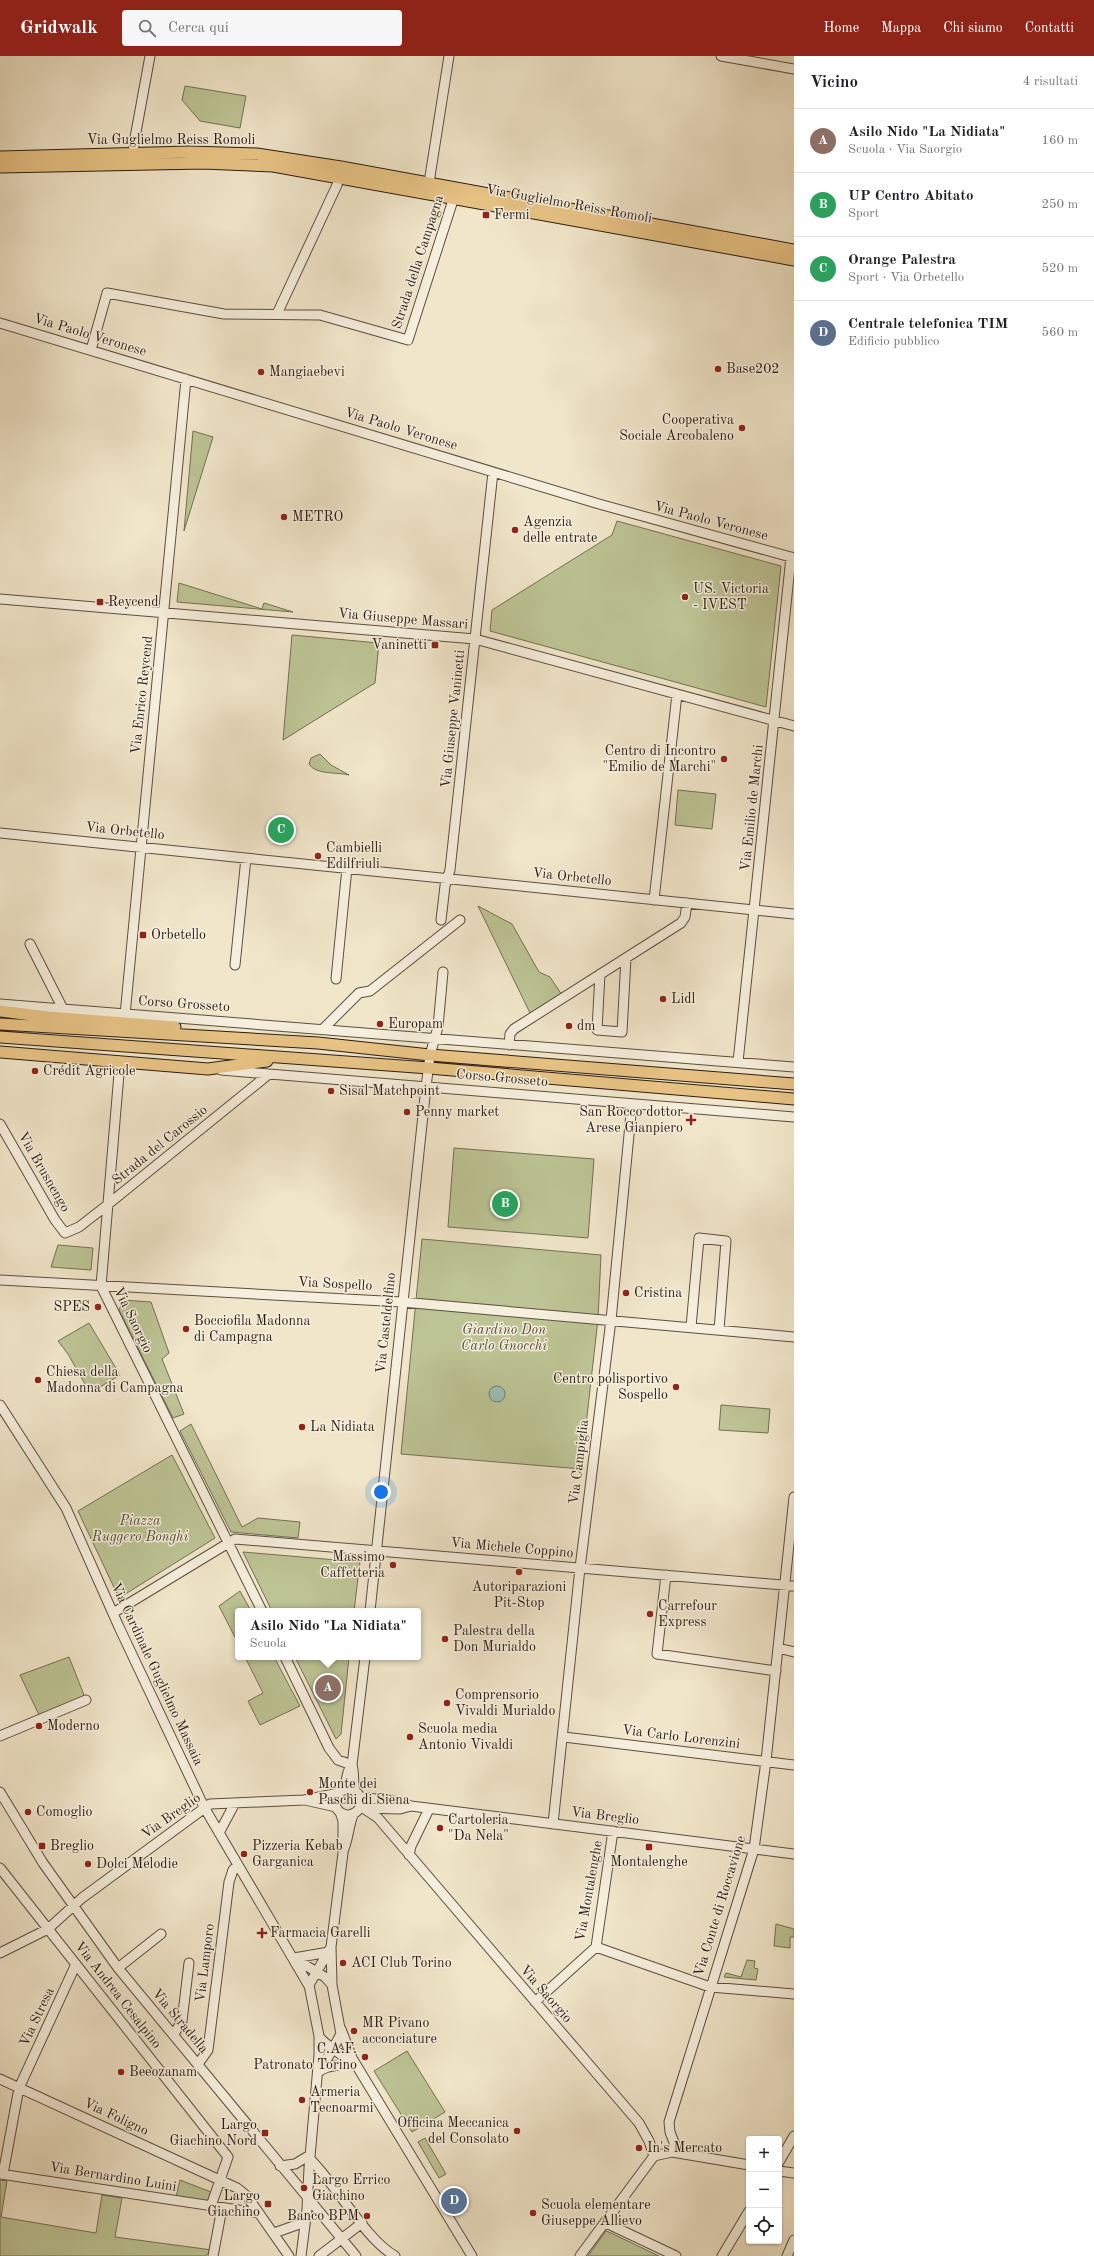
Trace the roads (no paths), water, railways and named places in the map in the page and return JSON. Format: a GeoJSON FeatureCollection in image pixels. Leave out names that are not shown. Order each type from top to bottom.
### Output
{"type":"FeatureCollection","features":[{"type":"Feature","properties":{"kind":"main road","name":"Via Guglielmo Reiss Romoli"},"geometry":{"type":"LineString","coordinates":[[0,167],[238,153],[455,193],[794,260]]}},
{"type":"Feature","properties":{"kind":"main road","name":"Via Guglielmo Reiss Romoli"},"geometry":{"type":"LineString","coordinates":[[0,157],[133,158]]}},
{"type":"Feature","properties":{"kind":"main road","name":"Via Guglielmo Reiss Romoli"},"geometry":{"type":"LineString","coordinates":[[455,193],[794,250]]}},
{"type":"Feature","properties":{"kind":"main road","name":"Corso Grosseto"},"geometry":{"type":"LineString","coordinates":[[0,1011],[48,1017],[283,1037],[314,1043]]}},
{"type":"Feature","properties":{"kind":"main road","name":"Corso Grosseto"},"geometry":{"type":"LineString","coordinates":[[0,1024],[314,1043],[430,1055],[794,1084]]}},
{"type":"Feature","properties":{"kind":"main road","name":"Corso Grosseto"},"geometry":{"type":"LineString","coordinates":[[0,1037],[429,1068],[794,1099]]}},
{"type":"Feature","properties":{"kind":"main road","name":"Corso Grosseto"},"geometry":{"type":"LineString","coordinates":[[0,1052],[208,1069],[295,1058]]}},
{"type":"Feature","properties":{"kind":"street"},"geometry":{"type":"LineString","coordinates":[[133,158],[150,56]]}},
{"type":"Feature","properties":{"kind":"street"},"geometry":{"type":"LineString","coordinates":[[428,188],[450,56]]}},
{"type":"Feature","properties":{"kind":"street"},"geometry":{"type":"LineString","coordinates":[[721,56],[794,69]]}},
{"type":"Feature","properties":{"kind":"street"},"geometry":{"type":"LineString","coordinates":[[277,314],[340,172]]}},
{"type":"Feature","properties":{"kind":"street","name":"Strada della Campagna"},"geometry":{"type":"LineString","coordinates":[[91,350],[107,293],[224,314],[277,314],[332,317],[408,340],[455,193]]}},
{"type":"Feature","properties":{"kind":"street","name":"Via Paolo Veronese"},"geometry":{"type":"LineString","coordinates":[[0,323],[620,510],[793,558]]}},
{"type":"Feature","properties":{"kind":"street","name":"Via Enrico Reycend"},"geometry":{"type":"LineString","coordinates":[[125,1015],[186,379]]}},
{"type":"Feature","properties":{"kind":"street","name":"Via Giuseppe Vaninetti"},"geometry":{"type":"LineString","coordinates":[[441,920],[447,878],[450,870],[493,472]]}},
{"type":"Feature","properties":{"kind":"street","name":"Via Emilio de Marchi"},"geometry":{"type":"LineString","coordinates":[[738,1062],[793,558]]}},
{"type":"Feature","properties":{"kind":"street","name":"Via Giuseppe Massari"},"geometry":{"type":"LineString","coordinates":[[0,599],[475,639],[794,726]]}},
{"type":"Feature","properties":{"kind":"street"},"geometry":{"type":"LineString","coordinates":[[654,900],[677,694]]}},
{"type":"Feature","properties":{"kind":"street","name":"Via Orbetello"},"geometry":{"type":"LineString","coordinates":[[0,833],[794,914]]}},
{"type":"Feature","properties":{"kind":"street"},"geometry":{"type":"LineString","coordinates":[[235,964],[246,858]]}},
{"type":"Feature","properties":{"kind":"street"},"geometry":{"type":"LineString","coordinates":[[336,979],[347,868]]}},
{"type":"Feature","properties":{"kind":"street"},"geometry":{"type":"LineString","coordinates":[[509,1044],[512,1031],[681,923],[685,917],[687,903]]}},
{"type":"Feature","properties":{"kind":"street"},"geometry":{"type":"LineString","coordinates":[[323,1029],[359,993],[370,991],[460,920]]}},
{"type":"Feature","properties":{"kind":"street"},"geometry":{"type":"LineString","coordinates":[[30,944],[63,1009]]}},
{"type":"Feature","properties":{"kind":"street"},"geometry":{"type":"LineString","coordinates":[[600,974],[597,1030],[622,1032],[626,958]]}},
{"type":"Feature","properties":{"kind":"street"},"geometry":{"type":"LineString","coordinates":[[436,1038],[443,972]]}},
{"type":"Feature","properties":{"kind":"street","name":"Corso Grosseto"},"geometry":{"type":"LineString","coordinates":[[0,1004],[794,1067]]}},
{"type":"Feature","properties":{"kind":"street","name":"Via Casteldelfino"},"geometry":{"type":"LineString","coordinates":[[370,1608],[426,1087],[430,1055],[436,1038]]}},
{"type":"Feature","properties":{"kind":"street","name":"Via Saorgio"},"geometry":{"type":"LineString","coordinates":[[120,1062],[106,1206],[101,1286],[261,1608]]}},
{"type":"Feature","properties":{"kind":"street","name":"Corso Grosseto"},"geometry":{"type":"LineString","coordinates":[[208,1069],[794,1117]]}},
{"type":"Feature","properties":{"kind":"street","name":"Strada del Carossio"},"geometry":{"type":"LineString","coordinates":[[65,1233],[79,1227],[106,1206],[269,1074]]}},
{"type":"Feature","properties":{"kind":"street","name":"Via Campiglia"},"geometry":{"type":"LineString","coordinates":[[553,1824],[564,1737],[580,1568],[611,1320],[632,1104]]}},
{"type":"Feature","properties":{"kind":"street","name":"Via Brusnengo"},"geometry":{"type":"LineString","coordinates":[[0,1124],[55,1220],[65,1233]]}},
{"type":"Feature","properties":{"kind":"street"},"geometry":{"type":"LineString","coordinates":[[691,1327],[699,1238],[726,1241],[719,1330]]}},
{"type":"Feature","properties":{"kind":"street","name":"Via Sospello"},"geometry":{"type":"LineString","coordinates":[[0,1280],[402,1302],[794,1337]]}},
{"type":"Feature","properties":{"kind":"street","name":"Via Cardinale Guglielmo Massaia"},"geometry":{"type":"LineString","coordinates":[[0,1405],[66,1508],[112,1613],[204,1807],[292,1957],[314,1981]]}},
{"type":"Feature","properties":{"kind":"street","name":"Via Conte di Roccavione"},"geometry":{"type":"LineString","coordinates":[[672,2152],[675,2145],[670,2132],[669,2122],[754,1849],[766,1761],[778,1648],[789,1586],[794,1497]]}},
{"type":"Feature","properties":{"kind":"street","name":"Via Michele Coppino"},"geometry":{"type":"LineString","coordinates":[[229,1543],[235,1539],[789,1586]]}},
{"type":"Feature","properties":{"kind":"street"},"geometry":{"type":"LineString","coordinates":[[112,1613],[229,1543]]}},
{"type":"Feature","properties":{"kind":"street"},"geometry":{"type":"LineString","coordinates":[[666,1576],[657,1654],[776,1671]]}},
{"type":"Feature","properties":{"kind":"street"},"geometry":{"type":"LineString","coordinates":[[778,1648],[794,1652]]}},
{"type":"Feature","properties":{"kind":"street"},"geometry":{"type":"LineString","coordinates":[[286,1660],[329,1748],[338,1760],[352,1765]]}},
{"type":"Feature","properties":{"kind":"street"},"geometry":{"type":"LineString","coordinates":[[343,1853],[348,1842],[350,1820],[359,1810],[358,1795],[354,1788],[354,1773],[352,1765],[364,1660]]}},
{"type":"Feature","properties":{"kind":"street"},"geometry":{"type":"LineString","coordinates":[[0,1736],[86,1700]]}},
{"type":"Feature","properties":{"kind":"street","name":"Via Carlo Lorenzini"},"geometry":{"type":"LineString","coordinates":[[564,1737],[794,1765]]}},
{"type":"Feature","properties":{"kind":"street"},"geometry":{"type":"LineString","coordinates":[[352,1765],[341,1791],[335,1800],[342,1821],[343,1853],[330,1949],[332,1986],[341,2029],[349,2052],[472,2256]]}},
{"type":"Feature","properties":{"kind":"street"},"geometry":{"type":"LineString","coordinates":[[341,1791],[358,1795]]}},
{"type":"Feature","properties":{"kind":"street","name":"Via Breglio"},"geometry":{"type":"LineString","coordinates":[[0,1953],[48,1929],[72,1906],[210,1804],[304,1800],[341,1791]]}},
{"type":"Feature","properties":{"kind":"street","name":"Via Stradella"},"geometry":{"type":"LineString","coordinates":[[0,1792],[42,1863],[118,1968],[174,2034],[280,2166],[356,2256]]}},
{"type":"Feature","properties":{"kind":"street","name":"Via Breglio"},"geometry":{"type":"LineString","coordinates":[[358,1795],[401,1802],[411,1806],[429,1809],[794,1854]]}},
{"type":"Feature","properties":{"kind":"street","name":"Via Breglio"},"geometry":{"type":"LineString","coordinates":[[304,1800],[338,1810]]}},
{"type":"Feature","properties":{"kind":"street"},"geometry":{"type":"LineString","coordinates":[[219,1833],[235,1802]]}},
{"type":"Feature","properties":{"kind":"street","name":"Via Breglio"},"geometry":{"type":"LineString","coordinates":[[359,1810],[400,1809],[411,1806]]}},
{"type":"Feature","properties":{"kind":"street"},"geometry":{"type":"LineString","coordinates":[[409,1855],[411,1846],[429,1809]]}},
{"type":"Feature","properties":{"kind":"street"},"geometry":{"type":"LineString","coordinates":[[338,1810],[347,1815],[359,1810]]}},
{"type":"Feature","properties":{"kind":"street","name":"Via Saorgio"},"geometry":{"type":"LineString","coordinates":[[359,1810],[374,1814],[639,2123],[649,2141],[654,2156]]}},
{"type":"Feature","properties":{"kind":"street","name":"Via Montalenghe"},"geometry":{"type":"LineString","coordinates":[[535,2002],[596,1947],[613,1831]]}},
{"type":"Feature","properties":{"kind":"street","name":"Via Lamporo"},"geometry":{"type":"LineString","coordinates":[[198,2064],[208,2050],[229,1882],[238,1865]]}},
{"type":"Feature","properties":{"kind":"street","name":"Via Andrea Cesalpino"},"geometry":{"type":"LineString","coordinates":[[0,1868],[228,2157],[220,2181]]}},
{"type":"Feature","properties":{"kind":"street"},"geometry":{"type":"LineString","coordinates":[[118,1968],[161,1934]]}},
{"type":"Feature","properties":{"kind":"street"},"geometry":{"type":"LineString","coordinates":[[596,1947],[710,1987],[794,1994]]}},
{"type":"Feature","properties":{"kind":"street"},"geometry":{"type":"LineString","coordinates":[[292,1957],[330,1949]]}},
{"type":"Feature","properties":{"kind":"street"},"geometry":{"type":"LineString","coordinates":[[301,2256],[308,2198],[310,2157],[319,2074],[319,2036],[314,1981],[330,1949]]}},
{"type":"Feature","properties":{"kind":"street","name":"Via Cardinale Guglielmo Massaia"},"geometry":{"type":"LineString","coordinates":[[292,1957],[314,1981]]}},
{"type":"Feature","properties":{"kind":"street","name":"Via Stresa"},"geometry":{"type":"LineString","coordinates":[[2,2174],[19,2088],[76,1964]]}},
{"type":"Feature","properties":{"kind":"street"},"geometry":{"type":"LineString","coordinates":[[174,2034],[182,2021],[189,1964]]}},
{"type":"Feature","properties":{"kind":"street"},"geometry":{"type":"LineString","coordinates":[[314,1981],[332,1986]]}},
{"type":"Feature","properties":{"kind":"street"},"geometry":{"type":"LineString","coordinates":[[319,2074],[341,2029]]}},
{"type":"Feature","properties":{"kind":"street"},"geometry":{"type":"LineString","coordinates":[[319,2036],[323,2042],[333,2044],[361,2072]]}},
{"type":"Feature","properties":{"kind":"street"},"geometry":{"type":"LineString","coordinates":[[319,2074],[328,2067],[352,2062]]}},
{"type":"Feature","properties":{"kind":"street","name":"Via Foligno"},"geometry":{"type":"LineString","coordinates":[[0,2079],[220,2181]]}},
{"type":"Feature","properties":{"kind":"street"},"geometry":{"type":"LineString","coordinates":[[782,2157],[794,2136]]}},
{"type":"Feature","properties":{"kind":"street"},"geometry":{"type":"LineString","coordinates":[[580,2256],[606,2223],[654,2156],[672,2152],[746,2164]]}},
{"type":"Feature","properties":{"kind":"street"},"geometry":{"type":"LineString","coordinates":[[280,2166],[295,2164],[310,2157]]}},
{"type":"Feature","properties":{"kind":"street"},"geometry":{"type":"LineString","coordinates":[[310,2157],[362,2223],[386,2250],[395,2256]]}},
{"type":"Feature","properties":{"kind":"street"},"geometry":{"type":"LineString","coordinates":[[782,2171],[794,2173]]}},
{"type":"Feature","properties":{"kind":"street","name":"Via Bernardino Luini"},"geometry":{"type":"LineString","coordinates":[[2,2174],[259,2213]]}},
{"type":"Feature","properties":{"kind":"street"},"geometry":{"type":"LineString","coordinates":[[212,2206],[220,2181],[237,2188],[246,2196],[274,2233],[289,2256]]}},
{"type":"Feature","properties":{"kind":"street"},"geometry":{"type":"LineString","coordinates":[[213,2256],[222,2208]]}},
{"type":"Feature","properties":{"kind":"street"},"geometry":{"type":"LineString","coordinates":[[722,2256],[746,2216]]}},
{"type":"Feature","properties":{"kind":"street"},"geometry":{"type":"LineString","coordinates":[[274,2233],[288,2230],[305,2222]]}},
{"type":"Feature","properties":{"kind":"street"},"geometry":{"type":"LineString","coordinates":[[319,2256],[362,2223]]}},
{"type":"Feature","properties":{"kind":"street"},"geometry":{"type":"LineString","coordinates":[[606,2223],[676,2256]]}},
{"type":"Feature","properties":{"kind":"street"},"geometry":{"type":"LineString","coordinates":[[787,2256],[794,2240]]}},
{"type":"Feature","properties":{"kind":"water"},"geometry":{"type":"Polygon","coordinates":[[[497,1386],[504,1391],[505,1394],[500,1401],[497,1402],[490,1397],[489,1394],[494,1387],[497,1386]]]}},
{"type":"Feature","properties":{"kind":"place","name":"Fermi"},"geometry":{"type":"Point","coordinates":[486,215]}},
{"type":"Feature","properties":{"kind":"place","name":"Base202"},"geometry":{"type":"Point","coordinates":[718,369]}},
{"type":"Feature","properties":{"kind":"place","name":"Mangiaebevi"},"geometry":{"type":"Point","coordinates":[261,372]}},
{"type":"Feature","properties":{"kind":"place","name":"Cooperativa Sociale Arcobaleno"},"geometry":{"type":"Point","coordinates":[742,428]}},
{"type":"Feature","properties":{"kind":"place","name":"METRO"},"geometry":{"type":"Point","coordinates":[284,517]}},
{"type":"Feature","properties":{"kind":"place","name":"Agenzia delle entrate"},"geometry":{"type":"Point","coordinates":[515,530]}},
{"type":"Feature","properties":{"kind":"place","name":"US. Victoria - IVEST"},"geometry":{"type":"Point","coordinates":[685,597]}},
{"type":"Feature","properties":{"kind":"place","name":"Reycend"},"geometry":{"type":"Point","coordinates":[100,602]}},
{"type":"Feature","properties":{"kind":"place","name":"Vaninetti"},"geometry":{"type":"Point","coordinates":[435,645]}},
{"type":"Feature","properties":{"kind":"place","name":"Centro di Incontro \"Emilio de Marchi\""},"geometry":{"type":"Point","coordinates":[724,759]}},
{"type":"Feature","properties":{"kind":"place","name":"Orange Palestra"},"geometry":{"type":"Point","coordinates":[281,830]}},
{"type":"Feature","properties":{"kind":"place","name":"Cambielli Edilfriuli"},"geometry":{"type":"Point","coordinates":[318,856]}},
{"type":"Feature","properties":{"kind":"place","name":"Orbetello"},"geometry":{"type":"Point","coordinates":[143,935]}},
{"type":"Feature","properties":{"kind":"place","name":"Lidl"},"geometry":{"type":"Point","coordinates":[663,999]}},
{"type":"Feature","properties":{"kind":"place","name":"Europam"},"geometry":{"type":"Point","coordinates":[380,1024]}},
{"type":"Feature","properties":{"kind":"place","name":"dm"},"geometry":{"type":"Point","coordinates":[569,1026]}},
{"type":"Feature","properties":{"kind":"place","name":"Crédit Agricole"},"geometry":{"type":"Point","coordinates":[35,1071]}},
{"type":"Feature","properties":{"kind":"place","name":"Sisal Matchpoint"},"geometry":{"type":"Point","coordinates":[331,1091]}},
{"type":"Feature","properties":{"kind":"place","name":"Penny market"},"geometry":{"type":"Point","coordinates":[407,1112]}},
{"type":"Feature","properties":{"kind":"place","name":"San Rocco dottor Arese Gianpiero"},"geometry":{"type":"Point","coordinates":[691,1120]}},
{"type":"Feature","properties":{"kind":"place","name":"UP Centro Abitato"},"geometry":{"type":"Point","coordinates":[505,1204]}},
{"type":"Feature","properties":{"kind":"place","name":"Cristina"},"geometry":{"type":"Point","coordinates":[626,1293]}},
{"type":"Feature","properties":{"kind":"place","name":"SPES"},"geometry":{"type":"Point","coordinates":[98,1307]}},
{"type":"Feature","properties":{"kind":"place","name":"Bocciofila Madonna di Campagna"},"geometry":{"type":"Point","coordinates":[186,1329]}},
{"type":"Feature","properties":{"kind":"place","name":"Chiesa della Madonna di Campagna"},"geometry":{"type":"Point","coordinates":[38,1380]}},
{"type":"Feature","properties":{"kind":"place","name":"Centro polisportivo Sospello"},"geometry":{"type":"Point","coordinates":[676,1387]}},
{"type":"Feature","properties":{"kind":"place","name":"La Nidiata"},"geometry":{"type":"Point","coordinates":[302,1427]}},
{"type":"Feature","properties":{"kind":"place","name":"Massimo Caffetteria"},"geometry":{"type":"Point","coordinates":[393,1565]}},
{"type":"Feature","properties":{"kind":"place","name":"Autoriparazioni Pit-Stop"},"geometry":{"type":"Point","coordinates":[519,1572]}},
{"type":"Feature","properties":{"kind":"place","name":"Carrefour Express"},"geometry":{"type":"Point","coordinates":[650,1614]}},
{"type":"Feature","properties":{"kind":"place","name":"Palestra della Don Murialdo"},"geometry":{"type":"Point","coordinates":[445,1639]}},
{"type":"Feature","properties":{"kind":"place","name":"Asilo Nido \"La Nidiata\""},"geometry":{"type":"Point","coordinates":[328,1688]}},
{"type":"Feature","properties":{"kind":"place","name":"Comprensorio Vivaldi Murialdo"},"geometry":{"type":"Point","coordinates":[447,1703]}},
{"type":"Feature","properties":{"kind":"place","name":"Moderno"},"geometry":{"type":"Point","coordinates":[39,1726]}},
{"type":"Feature","properties":{"kind":"place","name":"Scuola media Antonio Vivaldi"},"geometry":{"type":"Point","coordinates":[410,1737]}},
{"type":"Feature","properties":{"kind":"place","name":"Monte dei Paschi di Siena"},"geometry":{"type":"Point","coordinates":[310,1792]}},
{"type":"Feature","properties":{"kind":"place","name":"Comoglio"},"geometry":{"type":"Point","coordinates":[28,1812]}},
{"type":"Feature","properties":{"kind":"place","name":"Cartoleria \"Da Nela\""},"geometry":{"type":"Point","coordinates":[440,1828]}},
{"type":"Feature","properties":{"kind":"place","name":"Breglio"},"geometry":{"type":"Point","coordinates":[42,1846]}},
{"type":"Feature","properties":{"kind":"place","name":"Montalenghe"},"geometry":{"type":"Point","coordinates":[649,1847]}},
{"type":"Feature","properties":{"kind":"place","name":"Pizzeria Kebab Garganica"},"geometry":{"type":"Point","coordinates":[244,1854]}},
{"type":"Feature","properties":{"kind":"place","name":"Dolci Melodie"},"geometry":{"type":"Point","coordinates":[88,1864]}},
{"type":"Feature","properties":{"kind":"place","name":"Farmacia Garelli"},"geometry":{"type":"Point","coordinates":[262,1933]}},
{"type":"Feature","properties":{"kind":"place","name":"ACI Club Torino"},"geometry":{"type":"Point","coordinates":[343,1963]}},
{"type":"Feature","properties":{"kind":"place","name":"MR Pivano acconciature"},"geometry":{"type":"Point","coordinates":[354,2031]}},
{"type":"Feature","properties":{"kind":"place","name":"C.A.F. Patronato Torino"},"geometry":{"type":"Point","coordinates":[365,2057]}},
{"type":"Feature","properties":{"kind":"place","name":"Beeozanam"},"geometry":{"type":"Point","coordinates":[121,2072]}},
{"type":"Feature","properties":{"kind":"place","name":"Armeria Tecnoarmi"},"geometry":{"type":"Point","coordinates":[302,2100]}},
{"type":"Feature","properties":{"kind":"place","name":"Officina Meccanica del Consolato"},"geometry":{"type":"Point","coordinates":[517,2131]}},
{"type":"Feature","properties":{"kind":"place","name":"Largo Giachino Nord"},"geometry":{"type":"Point","coordinates":[265,2133]}},
{"type":"Feature","properties":{"kind":"place","name":"In's Mercato"},"geometry":{"type":"Point","coordinates":[639,2148]}},
{"type":"Feature","properties":{"kind":"place","name":"Largo Errico Giachino"},"geometry":{"type":"Point","coordinates":[304,2188]}},
{"type":"Feature","properties":{"kind":"place","name":"Centrale telefonica TIM"},"geometry":{"type":"Point","coordinates":[454,2201]}},
{"type":"Feature","properties":{"kind":"place","name":"Largo Giachino"},"geometry":{"type":"Point","coordinates":[268,2204]}},
{"type":"Feature","properties":{"kind":"place","name":"Scuola elementare Giuseppe Allievo"},"geometry":{"type":"Point","coordinates":[533,2213]}},
{"type":"Feature","properties":{"kind":"place","name":"Banco BPM"},"geometry":{"type":"Point","coordinates":[367,2216]}},
{"type":"Feature","properties":{"kind":"park label","name":"Giardino Don Carlo Gnocchi"},"geometry":{"type":"Point","coordinates":[504,1338]}},
{"type":"Feature","properties":{"kind":"park label","name":"Piazza Ruggero Bonghi"},"geometry":{"type":"Point","coordinates":[140,1530]}}]}
